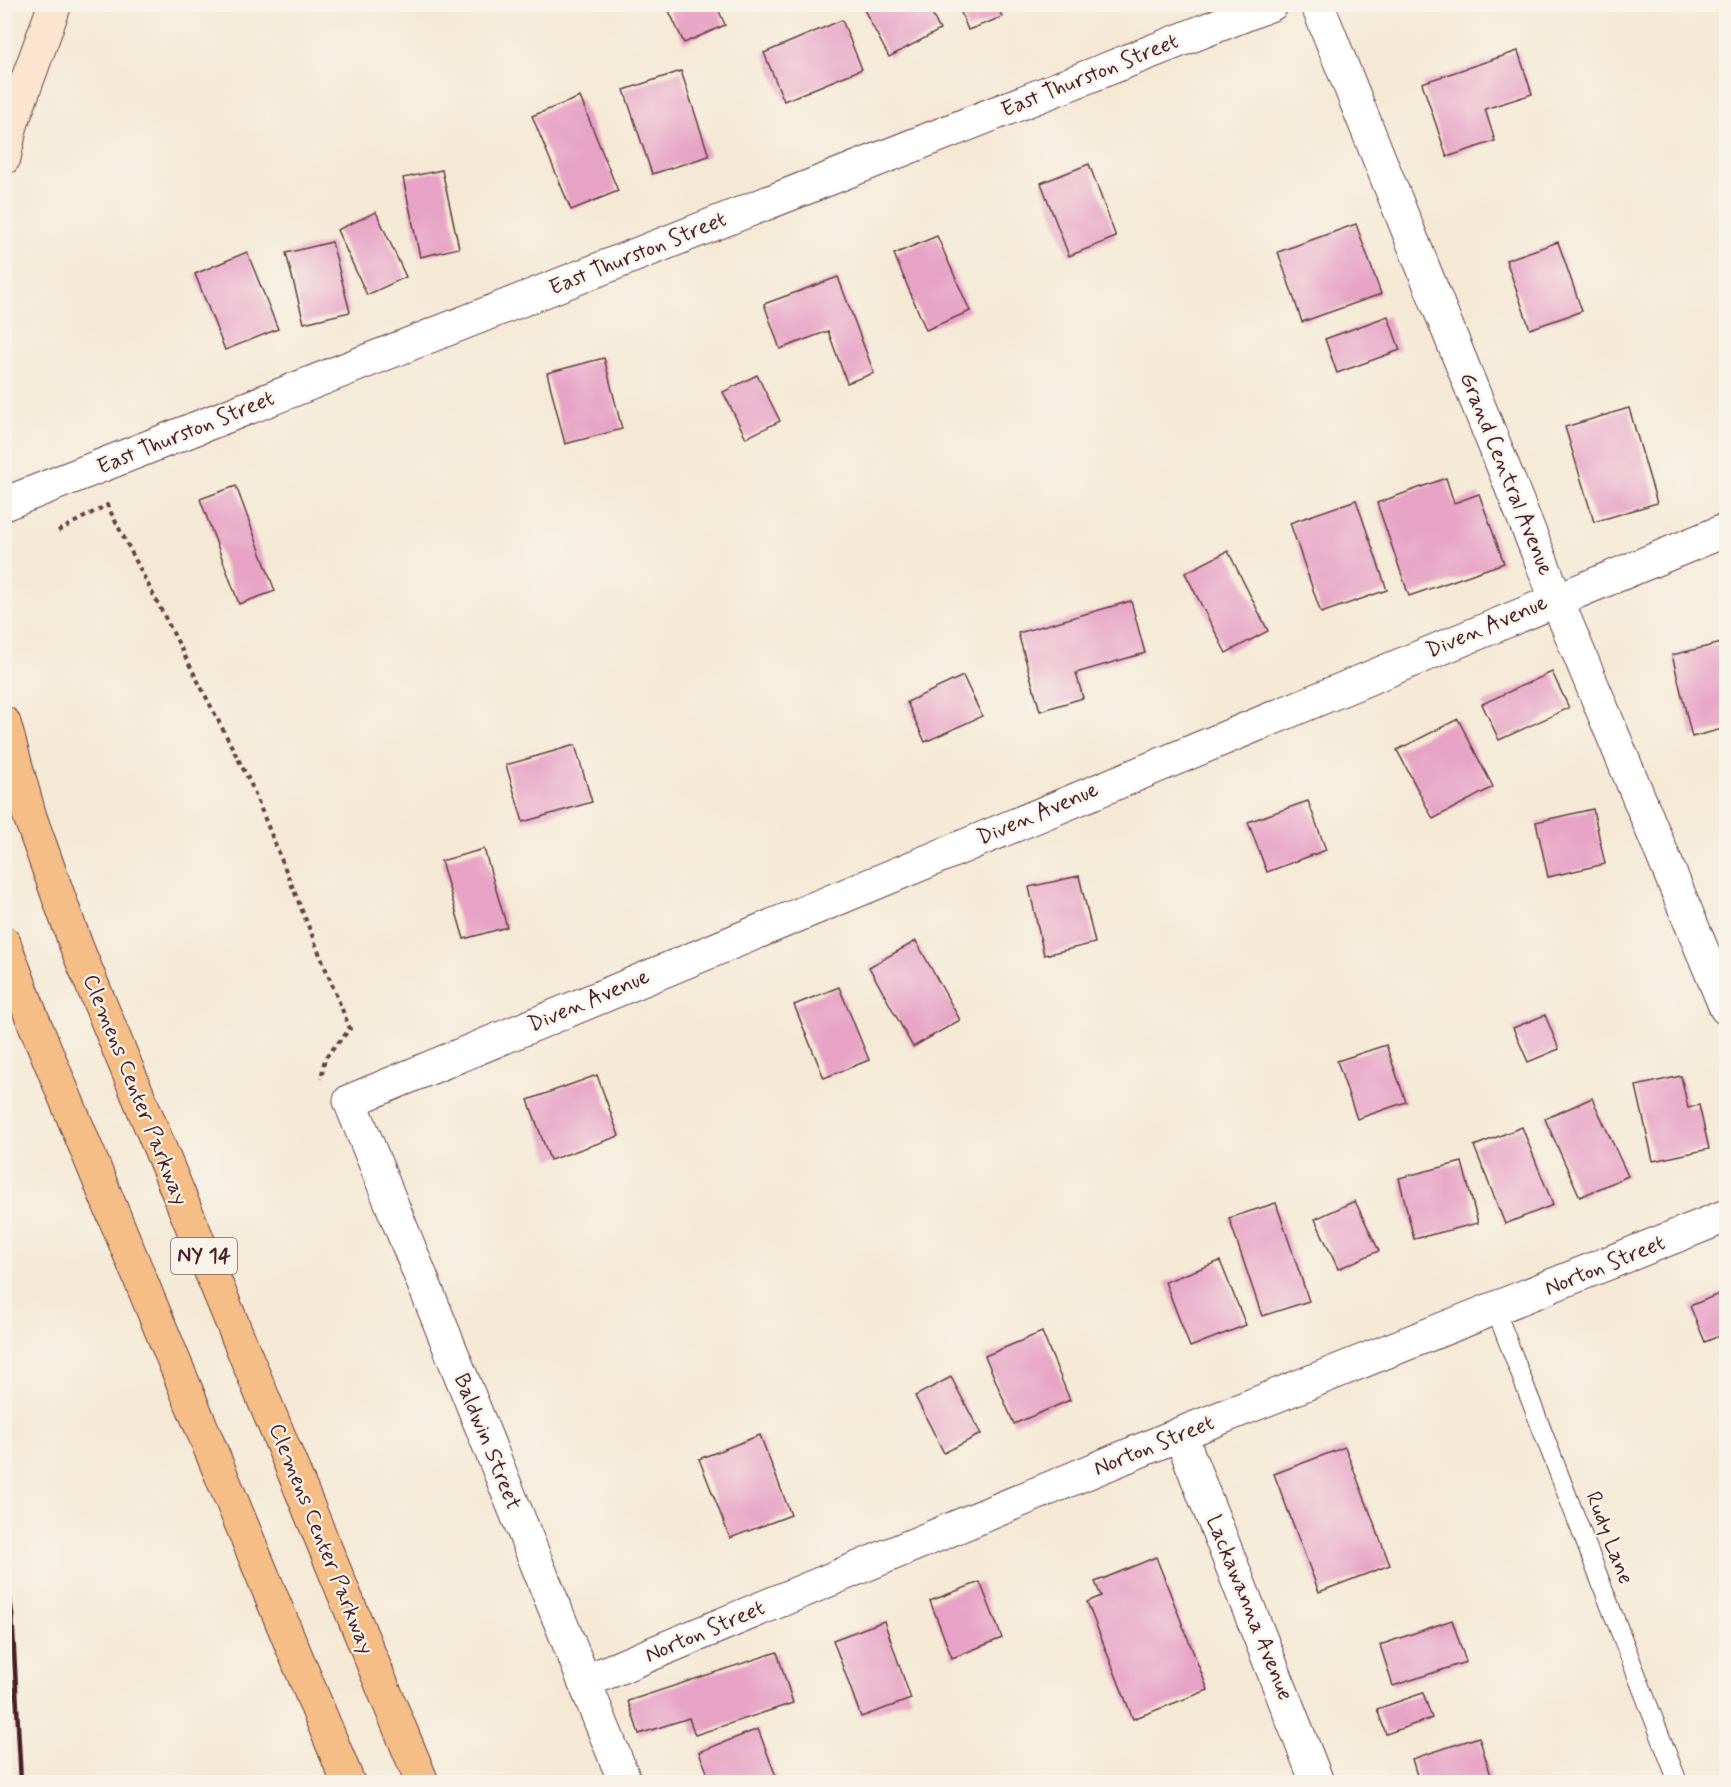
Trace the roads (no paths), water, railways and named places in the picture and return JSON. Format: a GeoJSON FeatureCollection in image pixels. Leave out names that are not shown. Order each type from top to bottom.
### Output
{"type":"FeatureCollection","features":[{"type":"Feature","properties":{"kind":"main road"},"geometry":{"type":"LineString","coordinates":[[4,158],[11,125],[55,4]]}},
{"type":"Feature","properties":{"kind":"main road","name":"Clemens Center Parkway"},"geometry":{"type":"LineString","coordinates":[[4,723],[30,817],[77,948],[422,1782]]}},
{"type":"Feature","properties":{"kind":"main road","name":"NY 14"},"geometry":{"type":"LineString","coordinates":[[4,943],[44,1047],[348,1782]]}},
{"type":"Feature","properties":{"kind":"street","name":"East Thurston Street"},"geometry":{"type":"LineString","coordinates":[[4,504],[1272,4]]}},
{"type":"Feature","properties":{"kind":"street","name":"Grand Central Avenue"},"geometry":{"type":"LineString","coordinates":[[1317,4],[1556,598],[1726,1008]]}},
{"type":"Feature","properties":{"kind":"street","name":"Diven Avenue"},"geometry":{"type":"LineString","coordinates":[[350,1101],[1556,598],[1726,530]]}},
{"type":"Feature","properties":{"kind":"street","name":"Baldwin Street"},"geometry":{"type":"LineString","coordinates":[[350,1101],[625,1782]]}},
{"type":"Feature","properties":{"kind":"street","name":"Norton Street"},"geometry":{"type":"LineString","coordinates":[[584,1682],[1180,1434],[1496,1311],[1726,1216]]}},
{"type":"Feature","properties":{"kind":"street","name":"Lackawanna Avenue"},"geometry":{"type":"LineString","coordinates":[[1180,1434],[1317,1782]]}},
{"type":"Feature","properties":{"kind":"lane","name":"Rudy Lane"},"geometry":{"type":"LineString","coordinates":[[1496,1311],[1678,1782]]}},
{"type":"Feature","properties":{"kind":"railway"},"geometry":{"type":"LineString","coordinates":[[4,1559],[12,1613],[21,1782]]}}]}
